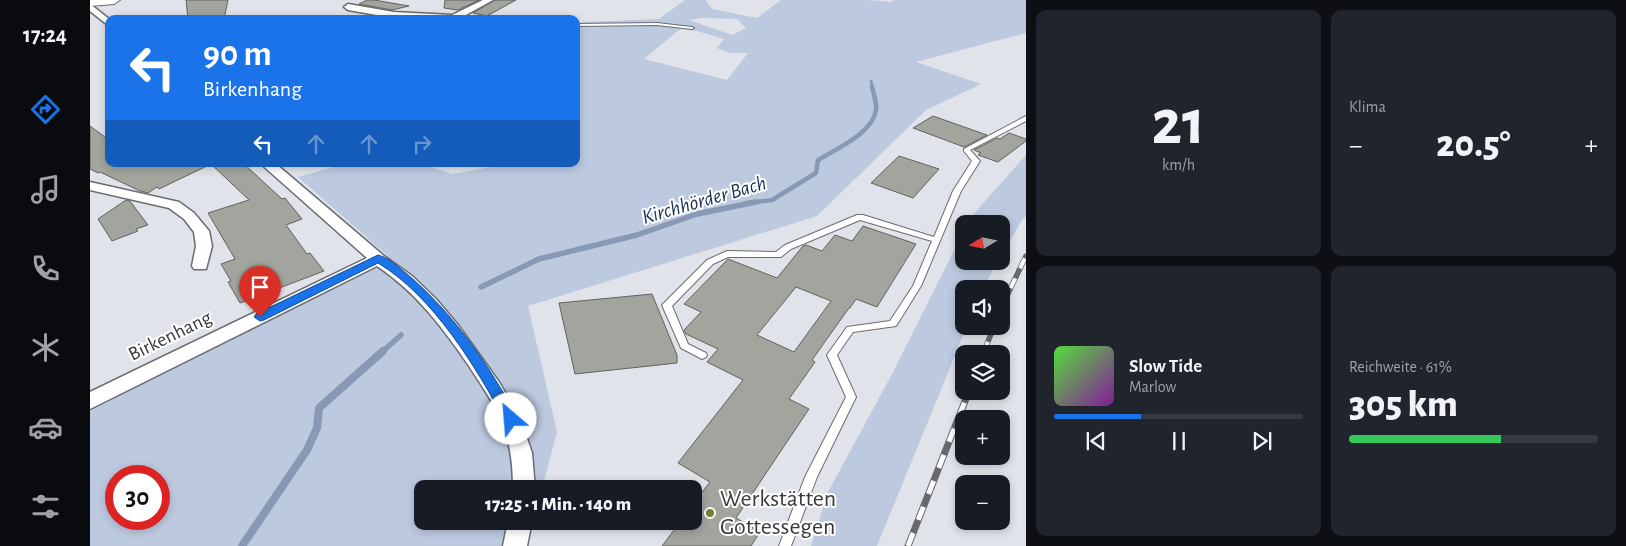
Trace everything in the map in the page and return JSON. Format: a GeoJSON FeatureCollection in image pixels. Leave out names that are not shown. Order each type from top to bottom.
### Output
{"type":"FeatureCollection","features":[{"type":"Feature","properties":{"kind":"main road"},"geometry":{"type":"LineString","coordinates":[[90,3],[114,0]]}},
{"type":"Feature","properties":{"kind":"street"},"geometry":{"type":"LineString","coordinates":[[458,15],[489,0]]}},
{"type":"Feature","properties":{"kind":"street"},"geometry":{"type":"LineString","coordinates":[[90,3],[105,19]]}},
{"type":"Feature","properties":{"kind":"street"},"geometry":{"type":"LineString","coordinates":[[348,8],[394,15]]}},
{"type":"Feature","properties":{"kind":"street"},"geometry":{"type":"LineString","coordinates":[[271,167],[378,259],[390,265],[420,291],[448,323],[496,391],[511,419],[522,457],[523,480]]}},
{"type":"Feature","properties":{"kind":"street"},"geometry":{"type":"LineString","coordinates":[[90,186],[174,205],[190,216],[201,231],[204,246],[200,266]]}},
{"type":"Feature","properties":{"kind":"street","name":"Birkenhang"},"geometry":{"type":"LineString","coordinates":[[90,402],[378,259]]}},
{"type":"Feature","properties":{"kind":"street"},"geometry":{"type":"LineString","coordinates":[[515,546],[518,530]]}},
{"type":"Feature","properties":{"kind":"lane"},"geometry":{"type":"LineString","coordinates":[[580,25],[658,24],[692,28]]}},
{"type":"Feature","properties":{"kind":"lane"},"geometry":{"type":"LineString","coordinates":[[786,546],[811,477],[851,396],[832,355],[850,329],[892,324],[917,286],[957,191],[976,161],[966,150],[1026,118]]}},
{"type":"Feature","properties":{"kind":"lane"},"geometry":{"type":"LineString","coordinates":[[702,355],[684,346],[667,305],[710,262],[726,254],[778,254],[788,247],[860,217],[936,240]]}},
{"type":"Feature","properties":{"kind":"shaded area"},"geometry":{"type":"Polygon","coordinates":[[[685,0],[707,0],[712,9],[757,18],[781,0],[868,0],[891,2],[894,0],[1026,0],[1026,33],[916,62],[981,84],[926,110],[817,216],[528,306],[557,432],[544,480],[414,480],[414,530],[531,530],[527,546],[90,546],[90,411],[388,256],[298,177],[334,167],[431,167],[452,174],[492,167],[580,167],[580,28],[584,22],[659,19],[685,0]],[[703,18],[689,20],[732,35],[746,28],[737,19],[703,18]],[[680,29],[644,59],[727,80],[748,53],[729,53],[717,48],[724,39],[697,31],[680,29]]]}},
{"type":"Feature","properties":{"kind":"shaded area"},"geometry":{"type":"Polygon","coordinates":[[[1026,155],[1026,216],[1010,241],[1010,215],[973,215],[1026,155]]]}},
{"type":"Feature","properties":{"kind":"shaded area"},"geometry":{"type":"Polygon","coordinates":[[[955,249],[955,270],[993,270],[988,280],[955,280],[955,335],[963,335],[959,345],[955,345],[955,355],[877,546],[811,546],[828,492],[892,374],[955,249]]]}},
{"type":"Feature","properties":{"kind":"building"},"geometry":{"type":"Polygon","coordinates":[[[186,0],[228,0],[225,15],[188,15],[186,0]]]}},
{"type":"Feature","properties":{"kind":"building"},"geometry":{"type":"Polygon","coordinates":[[[367,0],[409,6],[392,10],[359,4],[367,0]]]}},
{"type":"Feature","properties":{"kind":"building"},"geometry":{"type":"Polygon","coordinates":[[[445,0],[479,0],[458,10],[444,8],[445,0]]]}},
{"type":"Feature","properties":{"kind":"building"},"geometry":{"type":"Polygon","coordinates":[[[495,0],[516,0],[489,15],[473,13],[495,0]]]}},
{"type":"Feature","properties":{"kind":"building"},"geometry":{"type":"Polygon","coordinates":[[[933,116],[987,135],[964,147],[913,128],[933,116]]]}},
{"type":"Feature","properties":{"kind":"building"},"geometry":{"type":"Polygon","coordinates":[[[90,126],[105,137],[105,167],[205,167],[159,189],[157,187],[148,193],[90,169],[90,126]]]}},
{"type":"Feature","properties":{"kind":"building"},"geometry":{"type":"Polygon","coordinates":[[[1009,133],[1026,139],[1026,141],[998,162],[978,155],[981,153],[974,150],[997,138],[1000,139],[1009,133]]]}},
{"type":"Feature","properties":{"kind":"building"},"geometry":{"type":"Polygon","coordinates":[[[899,156],[939,169],[913,198],[871,183],[899,156]]]}},
{"type":"Feature","properties":{"kind":"building"},"geometry":{"type":"Polygon","coordinates":[[[214,167],[247,167],[282,199],[285,198],[302,219],[286,225],[307,254],[310,253],[324,271],[240,303],[228,282],[231,281],[221,264],[235,259],[208,213],[249,200],[214,167]]]}},
{"type":"Feature","properties":{"kind":"building"},"geometry":{"type":"Polygon","coordinates":[[[126,200],[130,201],[148,225],[112,241],[98,219],[126,200]]]}},
{"type":"Feature","properties":{"kind":"building"},"geometry":{"type":"Polygon","coordinates":[[[863,226],[916,244],[877,307],[856,299],[812,360],[815,362],[789,399],[809,409],[736,518],[760,532],[751,546],[662,546],[674,530],[702,530],[702,492],[710,482],[678,463],[743,380],[707,362],[718,349],[686,334],[684,330],[701,312],[684,304],[728,259],[777,278],[803,246],[806,245],[822,251],[835,235],[852,241],[863,226]],[[796,287],[757,335],[794,352],[831,301],[796,287]]]}},
{"type":"Feature","properties":{"kind":"building"},"geometry":{"type":"Polygon","coordinates":[[[652,294],[677,355],[677,363],[575,374],[559,303],[652,294]]]}},
{"type":"Feature","properties":{"kind":"waterway","name":"Kirchhörder Bach"},"geometry":{"type":"LineString","coordinates":[[871,81],[873,89]]}},
{"type":"Feature","properties":{"kind":"waterway","name":"Kirchhörder Bach"},"geometry":{"type":"LineString","coordinates":[[746,203],[772,200],[816,173],[818,160],[853,140],[861,133],[868,126],[876,110],[872,87]]}},
{"type":"Feature","properties":{"kind":"waterway","name":"Kirchhörder Bach"},"geometry":{"type":"LineString","coordinates":[[481,287],[539,259],[637,235],[697,214],[756,202]]}},
{"type":"Feature","properties":{"kind":"waterway","name":"Kirchhörder Bach"},"geometry":{"type":"LineString","coordinates":[[382,352],[401,335]]}},
{"type":"Feature","properties":{"kind":"waterway","name":"Kirchhörder Bach"},"geometry":{"type":"LineString","coordinates":[[242,546],[307,450],[317,428],[319,408],[383,351]]}},
{"type":"Feature","properties":{"kind":"railway"},"geometry":{"type":"LineString","coordinates":[[1010,289],[1026,256]]}},
{"type":"Feature","properties":{"kind":"railway"},"geometry":{"type":"LineString","coordinates":[[987,345],[991,335]]}},
{"type":"Feature","properties":{"kind":"railway"},"geometry":{"type":"LineString","coordinates":[[908,546],[965,400]]}},
{"type":"Feature","properties":{"kind":"place","name":"Werkstätten Gottessegen"},"geometry":{"type":"Point","coordinates":[710,513]}},
{"type":"Feature","properties":{"kind":"route"},"geometry":{"type":"LineString","coordinates":[[260,317],[378,259],[390,265],[420,291],[448,323],[496,391],[511,419]]}}]}
